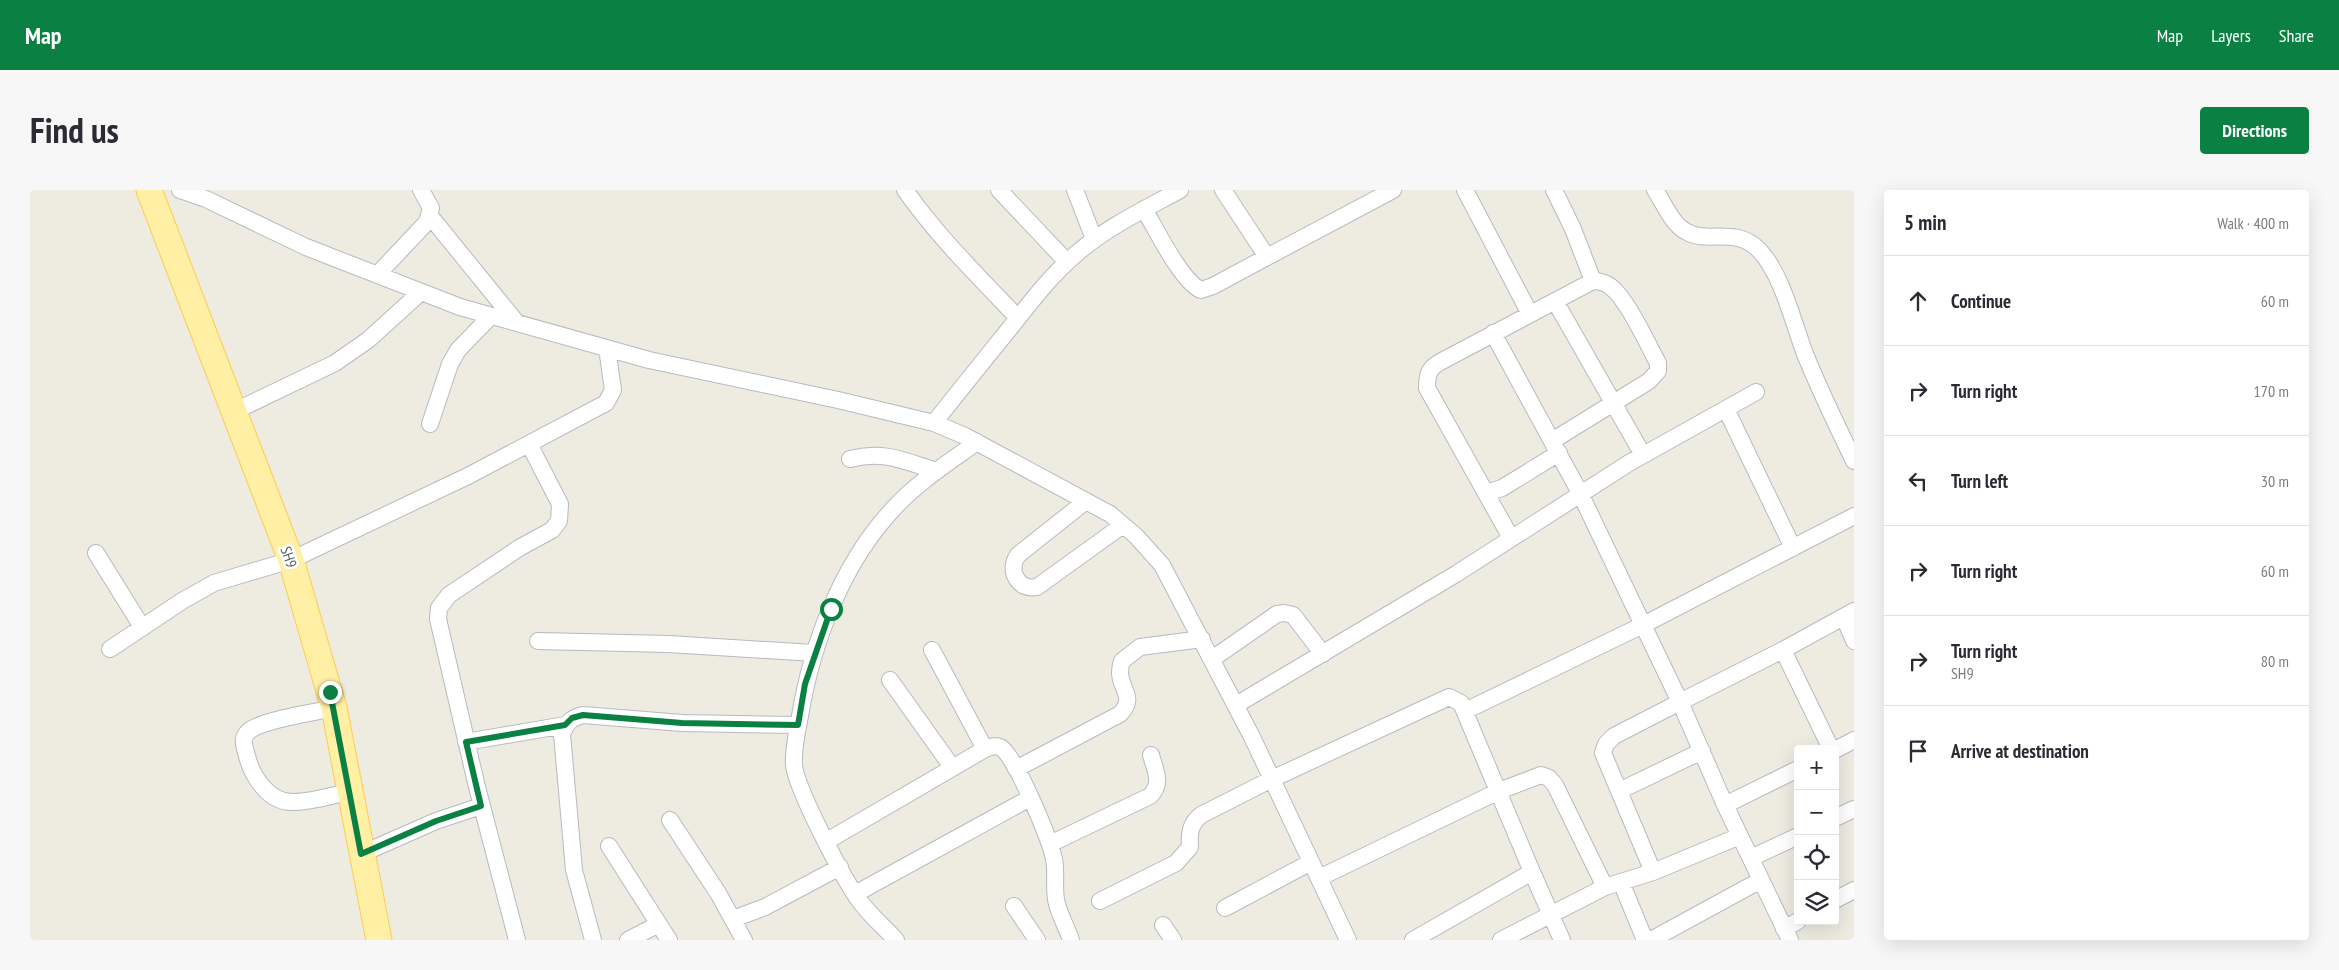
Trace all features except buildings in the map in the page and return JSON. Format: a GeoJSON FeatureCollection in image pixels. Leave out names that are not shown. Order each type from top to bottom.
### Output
{"type":"FeatureCollection","features":[{"type":"Feature","properties":{"kind":"main road","name":"SH9"},"geometry":{"type":"LineString","coordinates":[[149,190],[291,560],[334,708],[379,940]]}},
{"type":"Feature","properties":{"kind":"street"},"geometry":{"type":"LineString","coordinates":[[180,190],[206,199],[306,247],[460,307],[649,360],[838,400],[934,423],[977,442],[1110,514],[1136,536],[1162,565],[1236,706],[1348,940]]}},
{"type":"Feature","properties":{"kind":"street"},"geometry":{"type":"LineString","coordinates":[[378,275],[427,222],[431,208],[421,190]]}},
{"type":"Feature","properties":{"kind":"street"},"geometry":{"type":"LineString","coordinates":[[905,190],[946,240],[1018,318]]}},
{"type":"Feature","properties":{"kind":"street"},"geometry":{"type":"LineString","coordinates":[[1000,190],[1067,262]]}},
{"type":"Feature","properties":{"kind":"street"},"geometry":{"type":"LineString","coordinates":[[1075,190],[1094,239]]}},
{"type":"Feature","properties":{"kind":"street"},"geometry":{"type":"LineString","coordinates":[[1223,190],[1266,257]]}},
{"type":"Feature","properties":{"kind":"street"},"geometry":{"type":"LineString","coordinates":[[1144,209],[1184,276],[1192,286],[1201,290],[1213,286],[1393,190]]}},
{"type":"Feature","properties":{"kind":"street"},"geometry":{"type":"LineString","coordinates":[[1465,190],[1530,314]]}},
{"type":"Feature","properties":{"kind":"street"},"geometry":{"type":"LineString","coordinates":[[1554,190],[1592,280]]}},
{"type":"Feature","properties":{"kind":"street"},"geometry":{"type":"LineString","coordinates":[[1655,190],[1678,226],[1688,233],[1740,238],[1756,247],[1765,257],[1779,285],[1822,397],[1854,461]]}},
{"type":"Feature","properties":{"kind":"street"},"geometry":{"type":"LineString","coordinates":[[934,423],[1018,318],[1067,262],[1094,239],[1172,192]]}},
{"type":"Feature","properties":{"kind":"street"},"geometry":{"type":"LineString","coordinates":[[430,216],[518,323]]}},
{"type":"Feature","properties":{"kind":"street"},"geometry":{"type":"LineString","coordinates":[[1486,493],[1502,488],[1612,403],[1649,381],[1658,371],[1658,363],[1623,301],[1612,287],[1592,280],[1432,367],[1427,374],[1427,388],[1511,538]]}},
{"type":"Feature","properties":{"kind":"street"},"geometry":{"type":"LineString","coordinates":[[233,412],[335,363],[368,340],[421,292]]}},
{"type":"Feature","properties":{"kind":"street"},"geometry":{"type":"LineString","coordinates":[[1555,301],[1642,455]]}},
{"type":"Feature","properties":{"kind":"street"},"geometry":{"type":"LineString","coordinates":[[430,424],[450,364],[458,350],[492,316]]}},
{"type":"Feature","properties":{"kind":"street"},"geometry":{"type":"LineString","coordinates":[[1494,334],[1580,493],[1680,702],[1725,805],[1761,880],[1791,930]]}},
{"type":"Feature","properties":{"kind":"street"},"geometry":{"type":"LineString","coordinates":[[110,649],[182,600],[214,583],[291,560],[468,476],[606,404],[613,390],[607,348]]}},
{"type":"Feature","properties":{"kind":"street"},"geometry":{"type":"LineString","coordinates":[[1236,706],[1456,574],[1642,455],[1756,392]]}},
{"type":"Feature","properties":{"kind":"street"},"geometry":{"type":"LineString","coordinates":[[1726,409],[1793,548]]}},
{"type":"Feature","properties":{"kind":"street"},"geometry":{"type":"LineString","coordinates":[[896,940],[855,894],[803,793],[794,767],[798,725],[805,684],[814,653],[836,594],[859,554],[893,509],[922,481],[977,442]]}},
{"type":"Feature","properties":{"kind":"street"},"geometry":{"type":"LineString","coordinates":[[517,940],[481,806],[438,619],[439,608],[448,595],[520,548],[552,530],[559,521],[560,504],[530,444]]}},
{"type":"Feature","properties":{"kind":"street"},"geometry":{"type":"LineString","coordinates":[[850,458],[867,454],[886,455],[936,471]]}},
{"type":"Feature","properties":{"kind":"street"},"geometry":{"type":"LineString","coordinates":[[1086,501],[1018,555],[1013,562],[1012,569],[1022,585],[1028,589],[1037,587],[1123,525]]}},
{"type":"Feature","properties":{"kind":"street"},"geometry":{"type":"LineString","coordinates":[[1465,712],[1643,625],[1854,516]]}},
{"type":"Feature","properties":{"kind":"street"},"geometry":{"type":"LineString","coordinates":[[96,553],[142,628]]}},
{"type":"Feature","properties":{"kind":"street"},"geometry":{"type":"LineString","coordinates":[[1212,659],[1276,614],[1284,613],[1293,615],[1323,654]]}},
{"type":"Feature","properties":{"kind":"street"},"geometry":{"type":"LineString","coordinates":[[1653,872],[1602,753],[1606,744],[1614,736],[1783,650],[1849,614],[1854,641]]}},
{"type":"Feature","properties":{"kind":"street"},"geometry":{"type":"LineString","coordinates":[[1016,769],[1120,714],[1127,707],[1128,701],[1120,674],[1122,660],[1128,655],[1140,647],[1202,639]]}},
{"type":"Feature","properties":{"kind":"street"},"geometry":{"type":"LineString","coordinates":[[538,641],[669,644],[814,653]]}},
{"type":"Feature","properties":{"kind":"street"},"geometry":{"type":"LineString","coordinates":[[932,650],[985,749]]}},
{"type":"Feature","properties":{"kind":"street"},"geometry":{"type":"LineString","coordinates":[[1783,650],[1829,745]]}},
{"type":"Feature","properties":{"kind":"street"},"geometry":{"type":"LineString","coordinates":[[890,680],[952,767]]}},
{"type":"Feature","properties":{"kind":"street"},"geometry":{"type":"LineString","coordinates":[[1100,901],[1176,863],[1190,847],[1189,833],[1194,821],[1201,815],[1272,779],[1449,697],[1461,702],[1562,940]]}},
{"type":"Feature","properties":{"kind":"street"},"geometry":{"type":"LineString","coordinates":[[334,708],[256,726],[245,735],[243,741],[250,768],[262,787],[274,796],[291,802],[349,792]]}},
{"type":"Feature","properties":{"kind":"street"},"geometry":{"type":"LineString","coordinates":[[593,940],[574,870],[562,734],[565,725],[572,718],[583,715],[682,723],[798,725]]}},
{"type":"Feature","properties":{"kind":"street"},"geometry":{"type":"LineString","coordinates":[[466,742],[565,725]]}},
{"type":"Feature","properties":{"kind":"street"},"geometry":{"type":"LineString","coordinates":[[1839,748],[1854,740]]}},
{"type":"Feature","properties":{"kind":"street"},"geometry":{"type":"LineString","coordinates":[[827,841],[985,749],[994,746],[1000,747],[1008,754],[1016,769],[1050,844],[1057,875],[1057,904],[1071,940]]}},
{"type":"Feature","properties":{"kind":"street"},"geometry":{"type":"LineString","coordinates":[[1619,791],[1702,751]]}},
{"type":"Feature","properties":{"kind":"street"},"geometry":{"type":"LineString","coordinates":[[1050,844],[1150,796],[1157,789],[1158,778],[1151,754]]}},
{"type":"Feature","properties":{"kind":"street"},"geometry":{"type":"LineString","coordinates":[[1725,805],[1794,771]]}},
{"type":"Feature","properties":{"kind":"street"},"geometry":{"type":"LineString","coordinates":[[1319,878],[1499,791],[1535,776],[1542,775],[1549,778],[1555,786],[1645,940]]}},
{"type":"Feature","properties":{"kind":"street"},"geometry":{"type":"LineString","coordinates":[[855,894],[1030,798]]}},
{"type":"Feature","properties":{"kind":"street"},"geometry":{"type":"LineString","coordinates":[[361,854],[436,821],[481,806]]}},
{"type":"Feature","properties":{"kind":"street"},"geometry":{"type":"LineString","coordinates":[[1839,816],[1854,809]]}},
{"type":"Feature","properties":{"kind":"street"},"geometry":{"type":"LineString","coordinates":[[670,820],[733,919],[744,940]]}},
{"type":"Feature","properties":{"kind":"street"},"geometry":{"type":"LineString","coordinates":[[1501,940],[1613,884],[1653,872],[1740,836]]}},
{"type":"Feature","properties":{"kind":"street"},"geometry":{"type":"LineString","coordinates":[[1751,858],[1794,838]]}},
{"type":"Feature","properties":{"kind":"street"},"geometry":{"type":"LineString","coordinates":[[609,846],[669,940]]}},
{"type":"Feature","properties":{"kind":"street"},"geometry":{"type":"LineString","coordinates":[[1225,908],[1312,862]]}},
{"type":"Feature","properties":{"kind":"street"},"geometry":{"type":"LineString","coordinates":[[733,919],[764,907],[840,867]]}},
{"type":"Feature","properties":{"kind":"street"},"geometry":{"type":"LineString","coordinates":[[1413,940],[1532,872]]}},
{"type":"Feature","properties":{"kind":"street"},"geometry":{"type":"LineString","coordinates":[[1651,940],[1761,880]]}},
{"type":"Feature","properties":{"kind":"street"},"geometry":{"type":"LineString","coordinates":[[1839,898],[1854,890]]}},
{"type":"Feature","properties":{"kind":"street"},"geometry":{"type":"LineString","coordinates":[[1014,906],[1037,940]]}},
{"type":"Feature","properties":{"kind":"street"},"geometry":{"type":"LineString","coordinates":[[628,940],[659,924]]}},
{"type":"Feature","properties":{"kind":"street"},"geometry":{"type":"LineString","coordinates":[[1163,925],[1173,940]]}},
{"type":"Feature","properties":{"kind":"route"},"geometry":{"type":"LineString","coordinates":[[330,692],[361,854],[436,821],[481,806],[466,742],[550,726],[565,725],[572,718],[583,715],[682,723],[798,725],[805,684],[814,653],[831,609]]}}]}
